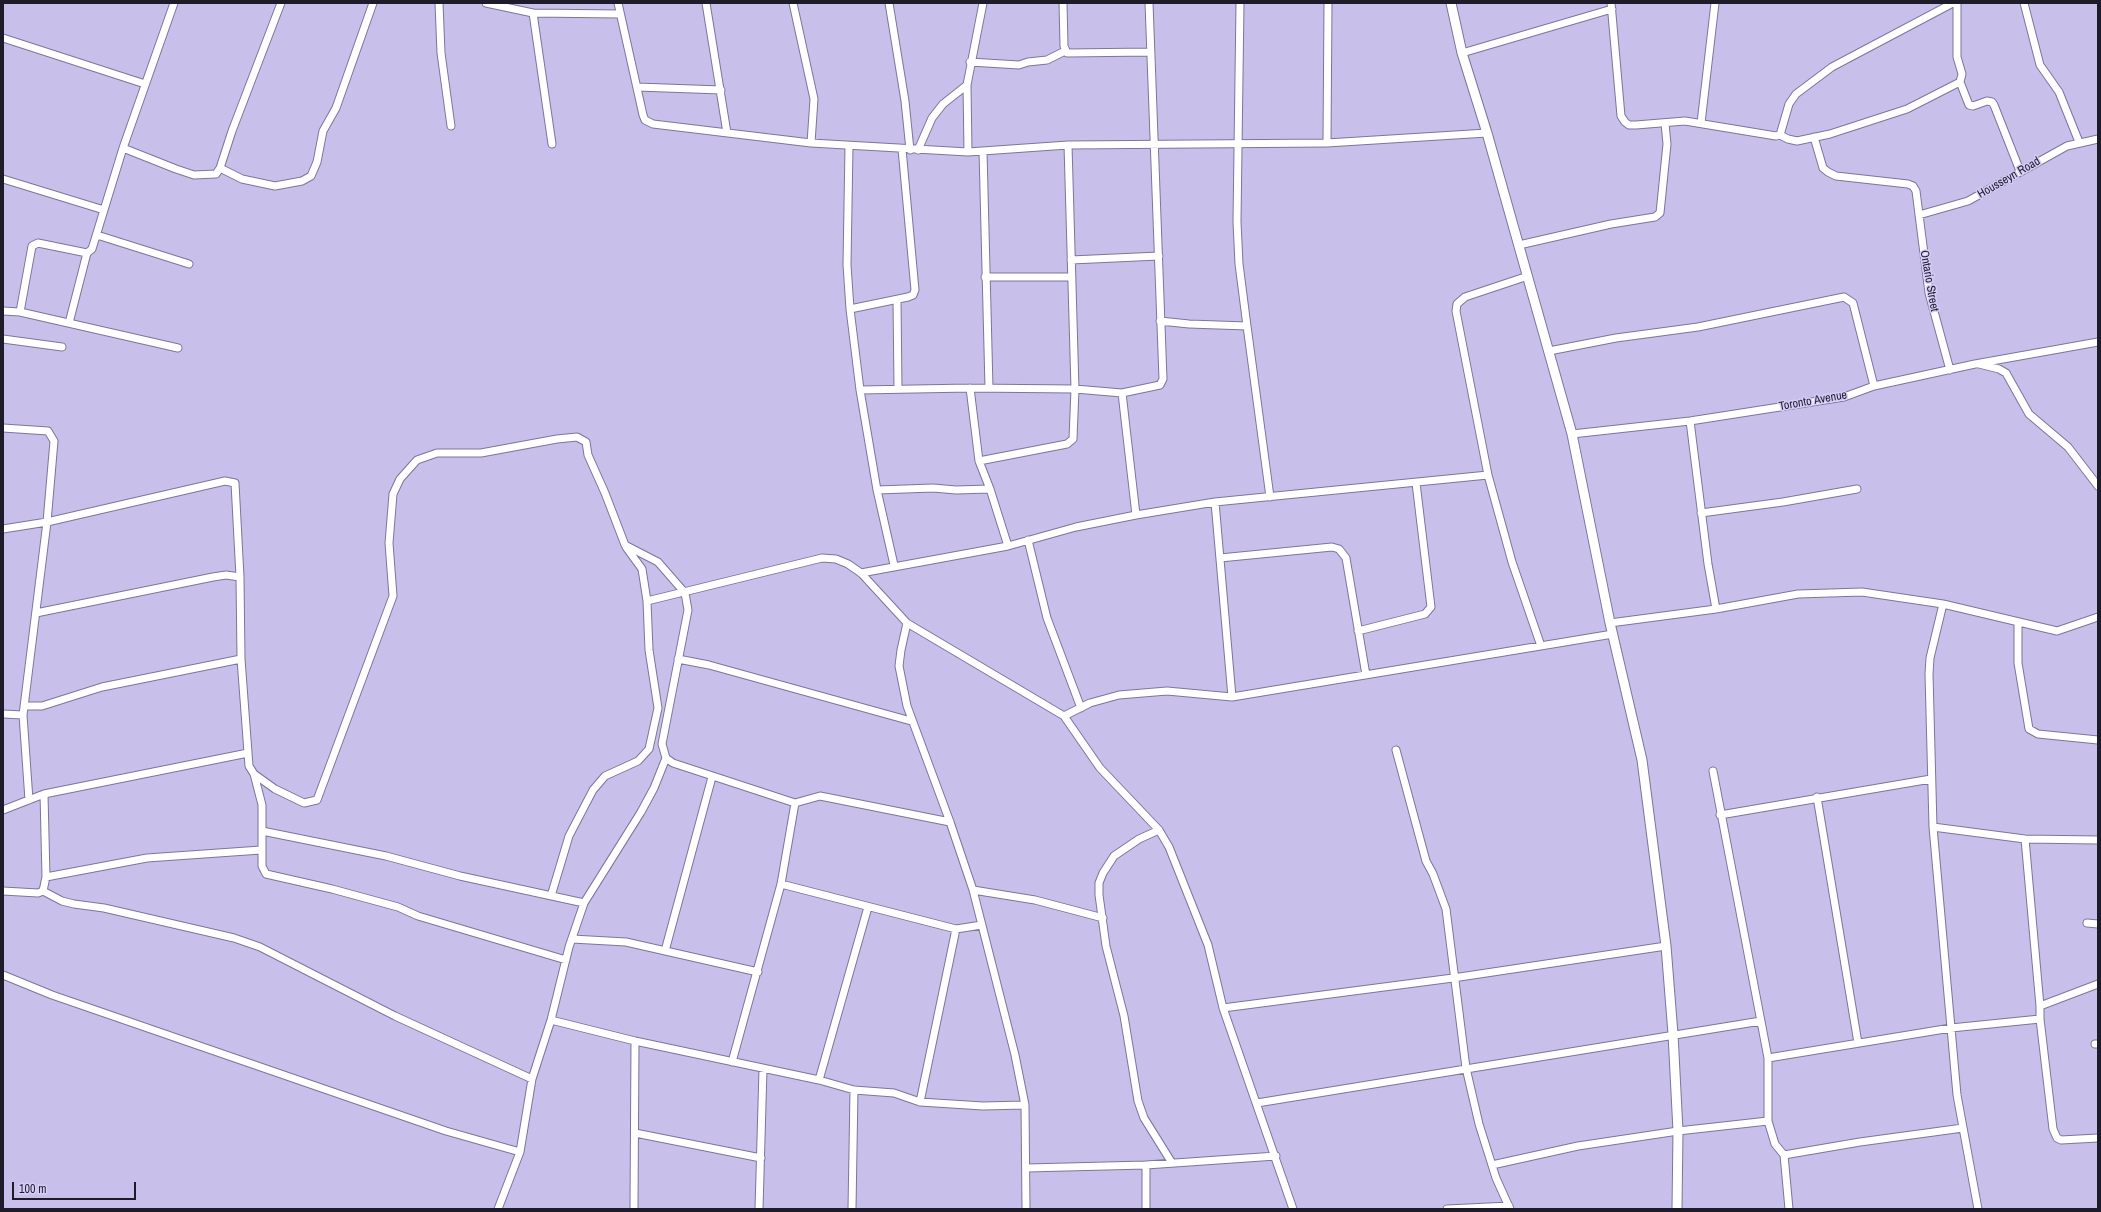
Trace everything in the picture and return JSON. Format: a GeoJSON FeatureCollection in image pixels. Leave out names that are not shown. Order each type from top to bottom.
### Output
{"type":"FeatureCollection","features":[{"type":"Feature","properties":{"kind":"street"},"geometry":{"type":"LineString","coordinates":[[69,323],[87,253],[92,249],[123,148],[174,3]]}},
{"type":"Feature","properties":{"kind":"street"},"geometry":{"type":"LineString","coordinates":[[123,148],[194,175],[216,174],[220,168],[232,131],[281,3]]}},
{"type":"Feature","properties":{"kind":"street"},"geometry":{"type":"LineString","coordinates":[[220,168],[242,179],[275,186],[302,181],[311,176],[317,162],[323,131],[336,108],[373,3]]}},
{"type":"Feature","properties":{"kind":"street"},"geometry":{"type":"LineString","coordinates":[[439,3],[441,53],[451,126]]}},
{"type":"Feature","properties":{"kind":"street"},"geometry":{"type":"LineString","coordinates":[[486,3],[533,12],[620,14]]}},
{"type":"Feature","properties":{"kind":"street"},"geometry":{"type":"LineString","coordinates":[[618,3],[643,116],[649,122],[811,143],[910,150],[968,152],[1068,145],[1154,143],[1327,143],[1487,133]]}},
{"type":"Feature","properties":{"kind":"street"},"geometry":{"type":"LineString","coordinates":[[706,3],[727,133]]}},
{"type":"Feature","properties":{"kind":"street"},"geometry":{"type":"LineString","coordinates":[[793,3],[814,99],[811,143]]}},
{"type":"Feature","properties":{"kind":"street"},"geometry":{"type":"LineString","coordinates":[[889,3],[905,101],[910,150]]}},
{"type":"Feature","properties":{"kind":"street"},"geometry":{"type":"LineString","coordinates":[[968,152],[967,85],[970,62],[983,3]]}},
{"type":"Feature","properties":{"kind":"street"},"geometry":{"type":"LineString","coordinates":[[1063,3],[1065,51]]}},
{"type":"Feature","properties":{"kind":"street"},"geometry":{"type":"LineString","coordinates":[[860,390],[989,388],[1075,389],[1122,393],[1160,385],[1162,382],[1159,256],[1149,3]]}},
{"type":"Feature","properties":{"kind":"street"},"geometry":{"type":"LineString","coordinates":[[1240,3],[1236,143],[1237,236],[1247,326],[1270,497]]}},
{"type":"Feature","properties":{"kind":"street"},"geometry":{"type":"LineString","coordinates":[[1327,143],[1328,3]]}},
{"type":"Feature","properties":{"kind":"street"},"geometry":{"type":"LineString","coordinates":[[1451,3],[1462,52],[1487,133],[1572,434],[1610,623],[1642,760],[1666,946],[1674,1034],[1678,1131],[1678,1209]]}},
{"type":"Feature","properties":{"kind":"street"},"geometry":{"type":"LineString","coordinates":[[1701,123],[1715,3]]}},
{"type":"Feature","properties":{"kind":"street"},"geometry":{"type":"LineString","coordinates":[[1780,135],[1789,104],[1796,94],[1832,67],[1953,3]]}},
{"type":"Feature","properties":{"kind":"street"},"geometry":{"type":"LineString","coordinates":[[1957,3],[1957,57],[1962,74],[1960,82],[1969,105],[1973,106],[1987,101],[1992,102],[2020,171]]}},
{"type":"Feature","properties":{"kind":"street"},"geometry":{"type":"LineString","coordinates":[[2024,3],[2040,65],[2059,92],[2079,142]]}},
{"type":"Feature","properties":{"kind":"street"},"geometry":{"type":"LineString","coordinates":[[1462,52],[1612,6],[1622,116],[1629,125],[1685,121],[1772,136],[1780,135],[1797,141],[1907,109],[1960,82]]}},
{"type":"Feature","properties":{"kind":"street"},"geometry":{"type":"LineString","coordinates":[[533,12],[552,144]]}},
{"type":"Feature","properties":{"kind":"street"},"geometry":{"type":"LineString","coordinates":[[3,38],[145,84]]}},
{"type":"Feature","properties":{"kind":"street"},"geometry":{"type":"LineString","coordinates":[[970,62],[1019,65],[1028,62],[1047,60],[1065,51]]}},
{"type":"Feature","properties":{"kind":"street"},"geometry":{"type":"LineString","coordinates":[[1065,51],[1072,55],[1150,52]]}},
{"type":"Feature","properties":{"kind":"street"},"geometry":{"type":"LineString","coordinates":[[918,150],[932,118],[944,104],[967,85]]}},
{"type":"Feature","properties":{"kind":"street"},"geometry":{"type":"LineString","coordinates":[[637,88],[721,90]]}},
{"type":"Feature","properties":{"kind":"street"},"geometry":{"type":"LineString","coordinates":[[1519,245],[1611,224],[1655,217],[1660,214],[1667,144],[1665,123]]}},
{"type":"Feature","properties":{"kind":"street","name":"Ontario Street"},"geometry":{"type":"LineString","coordinates":[[1814,137],[1824,168],[1828,172],[1836,176],[1908,184],[1913,186],[1916,191],[1929,293],[1950,370]]}},
{"type":"Feature","properties":{"kind":"street","name":"Housseyn Road"},"geometry":{"type":"LineString","coordinates":[[1919,215],[1968,202],[2020,171],[2067,146],[2079,142],[2098,139]]}},
{"type":"Feature","properties":{"kind":"street"},"geometry":{"type":"LineString","coordinates":[[979,461],[1070,443],[1074,434],[1075,389],[1068,145]]}},
{"type":"Feature","properties":{"kind":"street"},"geometry":{"type":"LineString","coordinates":[[848,146],[847,258],[850,309],[860,390],[877,490],[894,566]]}},
{"type":"Feature","properties":{"kind":"street"},"geometry":{"type":"LineString","coordinates":[[850,309],[897,300],[913,295],[915,290],[902,149]]}},
{"type":"Feature","properties":{"kind":"street"},"geometry":{"type":"LineString","coordinates":[[982,151],[989,388]]}},
{"type":"Feature","properties":{"kind":"street"},"geometry":{"type":"LineString","coordinates":[[3,179],[104,210]]}},
{"type":"Feature","properties":{"kind":"street"},"geometry":{"type":"LineString","coordinates":[[96,235],[189,264]]}},
{"type":"Feature","properties":{"kind":"street"},"geometry":{"type":"LineString","coordinates":[[20,312],[32,246],[38,243],[87,253]]}},
{"type":"Feature","properties":{"kind":"street"},"geometry":{"type":"LineString","coordinates":[[1071,260],[1159,256]]}},
{"type":"Feature","properties":{"kind":"street"},"geometry":{"type":"LineString","coordinates":[[1528,276],[1465,297],[1457,304],[1456,311],[1488,475],[1512,562],[1540,646]]}},
{"type":"Feature","properties":{"kind":"street"},"geometry":{"type":"LineString","coordinates":[[985,277],[1071,277]]}},
{"type":"Feature","properties":{"kind":"street"},"geometry":{"type":"LineString","coordinates":[[1549,351],[1616,338],[1698,327],[1844,297],[1853,303],[1874,386]]}},
{"type":"Feature","properties":{"kind":"street"},"geometry":{"type":"LineString","coordinates":[[897,300],[898,389]]}},
{"type":"Feature","properties":{"kind":"street"},"geometry":{"type":"LineString","coordinates":[[3,311],[20,312],[178,348]]}},
{"type":"Feature","properties":{"kind":"street"},"geometry":{"type":"LineString","coordinates":[[1160,320],[1189,324],[1247,326]]}},
{"type":"Feature","properties":{"kind":"street"},"geometry":{"type":"LineString","coordinates":[[3,339],[62,347]]}},
{"type":"Feature","properties":{"kind":"street","name":"Toronto Avenue"},"geometry":{"type":"LineString","coordinates":[[1572,434],[1690,421],[1844,397],[1874,386],[1975,364],[2098,342]]}},
{"type":"Feature","properties":{"kind":"street"},"geometry":{"type":"LineString","coordinates":[[1975,364],[1999,369],[2006,373],[2029,414],[2068,447],[2098,486]]}},
{"type":"Feature","properties":{"kind":"street"},"geometry":{"type":"LineString","coordinates":[[970,388],[979,461],[990,489],[1008,546]]}},
{"type":"Feature","properties":{"kind":"street"},"geometry":{"type":"LineString","coordinates":[[1122,393],[1136,515]]}},
{"type":"Feature","properties":{"kind":"street"},"geometry":{"type":"LineString","coordinates":[[1690,421],[1701,513],[1716,609]]}},
{"type":"Feature","properties":{"kind":"street"},"geometry":{"type":"LineString","coordinates":[[3,428],[48,431],[54,441],[47,522],[23,715],[29,800]]}},
{"type":"Feature","properties":{"kind":"street"},"geometry":{"type":"LineString","coordinates":[[254,774],[275,789],[304,803],[317,800],[393,596],[389,543],[393,494],[400,479],[417,460],[437,453],[481,453],[557,439],[577,437],[586,442],[588,455],[606,493],[625,545],[642,569],[647,601],[649,650],[658,708],[649,749],[638,761],[605,776],[593,790],[569,836],[551,896]]}},
{"type":"Feature","properties":{"kind":"street"},"geometry":{"type":"LineString","coordinates":[[861,573],[1008,546],[1136,515],[1215,502],[1488,475]]}},
{"type":"Feature","properties":{"kind":"street"},"geometry":{"type":"LineString","coordinates":[[3,529],[47,522],[225,481],[235,483],[240,577],[241,659],[249,766],[254,774],[262,805],[261,850],[262,866],[266,874],[332,889],[398,907],[418,916],[566,960]]}},
{"type":"Feature","properties":{"kind":"street"},"geometry":{"type":"LineString","coordinates":[[1358,632],[1425,614],[1431,607],[1416,483]]}},
{"type":"Feature","properties":{"kind":"street"},"geometry":{"type":"LineString","coordinates":[[877,490],[933,488],[956,490],[990,489]]}},
{"type":"Feature","properties":{"kind":"street"},"geometry":{"type":"LineString","coordinates":[[1701,513],[1783,502],[1857,489]]}},
{"type":"Feature","properties":{"kind":"street"},"geometry":{"type":"LineString","coordinates":[[1215,502],[1232,697]]}},
{"type":"Feature","properties":{"kind":"street"},"geometry":{"type":"LineString","coordinates":[[1028,540],[1047,618],[1081,708]]}},
{"type":"Feature","properties":{"kind":"street"},"geometry":{"type":"LineString","coordinates":[[498,1209],[520,1152],[532,1079],[551,1020],[566,960],[584,903],[641,812],[654,788],[666,758],[662,744],[688,610],[685,593],[658,562],[625,545]]}},
{"type":"Feature","properties":{"kind":"street"},"geometry":{"type":"LineString","coordinates":[[1220,558],[1332,547],[1339,549],[1346,558],[1366,675]]}},
{"type":"Feature","properties":{"kind":"street"},"geometry":{"type":"LineString","coordinates":[[647,601],[685,593],[822,558],[842,562],[861,573],[907,623],[1064,716],[1100,768],[1159,830],[1170,847],[1202,928],[1223,1008],[1294,1209]]}},
{"type":"Feature","properties":{"kind":"street"},"geometry":{"type":"LineString","coordinates":[[36,613],[213,577],[226,575],[240,577]]}},
{"type":"Feature","properties":{"kind":"street"},"geometry":{"type":"LineString","coordinates":[[1610,623],[1716,609],[1798,594],[1862,592],[1943,604],[2057,631],[2065,630],[2098,617]]}},
{"type":"Feature","properties":{"kind":"street"},"geometry":{"type":"LineString","coordinates":[[1943,604],[1930,658],[1933,827],[1957,1095],[1978,1209]]}},
{"type":"Feature","properties":{"kind":"street"},"geometry":{"type":"LineString","coordinates":[[2018,622],[2018,663],[2029,729],[2038,734],[2098,740]]}},
{"type":"Feature","properties":{"kind":"street"},"geometry":{"type":"LineString","coordinates":[[907,623],[901,650],[899,666],[900,677],[912,721],[950,822],[973,890],[1015,1055],[1025,1105],[1027,1168],[1026,1209]]}},
{"type":"Feature","properties":{"kind":"street"},"geometry":{"type":"LineString","coordinates":[[1064,716],[1119,694],[1167,690],[1232,697],[1613,634]]}},
{"type":"Feature","properties":{"kind":"street"},"geometry":{"type":"LineString","coordinates":[[678,658],[709,665],[912,721]]}},
{"type":"Feature","properties":{"kind":"street"},"geometry":{"type":"LineString","coordinates":[[24,706],[42,706],[102,688],[241,659]]}},
{"type":"Feature","properties":{"kind":"street"},"geometry":{"type":"LineString","coordinates":[[3,714],[23,715]]}},
{"type":"Feature","properties":{"kind":"street"},"geometry":{"type":"LineString","coordinates":[[1396,750],[1426,861],[1433,874],[1446,909],[1453,978],[1466,1068],[1479,1124],[1492,1165],[1510,1208],[1447,1209]]}},
{"type":"Feature","properties":{"kind":"street"},"geometry":{"type":"LineString","coordinates":[[3,810],[44,794],[248,753]]}},
{"type":"Feature","properties":{"kind":"street"},"geometry":{"type":"LineString","coordinates":[[666,758],[673,763],[712,777],[795,803],[820,796],[950,822]]}},
{"type":"Feature","properties":{"kind":"street"},"geometry":{"type":"LineString","coordinates":[[1713,771],[1720,815],[1768,1058],[1768,1121],[1775,1144],[1784,1155],[1789,1209]]}},
{"type":"Feature","properties":{"kind":"street"},"geometry":{"type":"LineString","coordinates":[[665,951],[712,777]]}},
{"type":"Feature","properties":{"kind":"street"},"geometry":{"type":"LineString","coordinates":[[1720,815],[1931,778]]}},
{"type":"Feature","properties":{"kind":"street"},"geometry":{"type":"LineString","coordinates":[[43,891],[46,877],[44,794]]}},
{"type":"Feature","properties":{"kind":"street"},"geometry":{"type":"LineString","coordinates":[[1817,797],[1858,1043]]}},
{"type":"Feature","properties":{"kind":"street"},"geometry":{"type":"LineString","coordinates":[[732,1062],[781,884],[795,803]]}},
{"type":"Feature","properties":{"kind":"street"},"geometry":{"type":"LineString","coordinates":[[1933,827],[2025,839],[2098,840]]}},
{"type":"Feature","properties":{"kind":"street"},"geometry":{"type":"LineString","coordinates":[[262,830],[386,856],[460,876],[584,903]]}},
{"type":"Feature","properties":{"kind":"street"},"geometry":{"type":"LineString","coordinates":[[1159,830],[1128,846],[1114,856],[1103,873],[1100,883],[1106,946],[1124,1016],[1138,1100],[1144,1118],[1172,1163]]}},
{"type":"Feature","properties":{"kind":"street"},"geometry":{"type":"LineString","coordinates":[[2025,839],[2040,1019],[2054,1134],[2061,1140],[2098,1138]]}},
{"type":"Feature","properties":{"kind":"street"},"geometry":{"type":"LineString","coordinates":[[46,877],[147,858],[261,850]]}},
{"type":"Feature","properties":{"kind":"street"},"geometry":{"type":"LineString","coordinates":[[781,884],[956,929],[982,925]]}},
{"type":"Feature","properties":{"kind":"street"},"geometry":{"type":"LineString","coordinates":[[973,890],[1035,900],[1103,918]]}},
{"type":"Feature","properties":{"kind":"street"},"geometry":{"type":"LineString","coordinates":[[3,891],[38,893],[43,891],[62,901],[104,908],[234,938],[260,947],[395,1016],[532,1079]]}},
{"type":"Feature","properties":{"kind":"street"},"geometry":{"type":"LineString","coordinates":[[819,1080],[868,907]]}},
{"type":"Feature","properties":{"kind":"street"},"geometry":{"type":"LineString","coordinates":[[2087,923],[2098,924]]}},
{"type":"Feature","properties":{"kind":"street"},"geometry":{"type":"LineString","coordinates":[[920,1102],[956,929]]}},
{"type":"Feature","properties":{"kind":"street"},"geometry":{"type":"LineString","coordinates":[[572,939],[626,942],[758,972]]}},
{"type":"Feature","properties":{"kind":"street"},"geometry":{"type":"LineString","coordinates":[[1223,1008],[1453,978],[1666,946]]}},
{"type":"Feature","properties":{"kind":"street"},"geometry":{"type":"LineString","coordinates":[[3,975],[52,995],[235,1059],[446,1131],[520,1152]]}},
{"type":"Feature","properties":{"kind":"street"},"geometry":{"type":"LineString","coordinates":[[2040,1006],[2098,984]]}},
{"type":"Feature","properties":{"kind":"street"},"geometry":{"type":"LineString","coordinates":[[1768,1058],[1950,1028],[2040,1019]]}},
{"type":"Feature","properties":{"kind":"street"},"geometry":{"type":"LineString","coordinates":[[551,1020],[635,1041],[819,1080],[854,1090],[894,1093],[920,1102],[983,1106],[1025,1105]]}},
{"type":"Feature","properties":{"kind":"street"},"geometry":{"type":"LineString","coordinates":[[1257,1103],[1761,1021]]}},
{"type":"Feature","properties":{"kind":"street"},"geometry":{"type":"LineString","coordinates":[[634,1209],[635,1041]]}},
{"type":"Feature","properties":{"kind":"street"},"geometry":{"type":"LineString","coordinates":[[759,1209],[763,1069]]}},
{"type":"Feature","properties":{"kind":"street"},"geometry":{"type":"LineString","coordinates":[[852,1209],[854,1090]]}},
{"type":"Feature","properties":{"kind":"street"},"geometry":{"type":"LineString","coordinates":[[1492,1165],[1578,1146],[1678,1131],[1768,1121]]}},
{"type":"Feature","properties":{"kind":"street"},"geometry":{"type":"LineString","coordinates":[[1784,1155],[1860,1142],[1963,1128]]}},
{"type":"Feature","properties":{"kind":"street"},"geometry":{"type":"LineString","coordinates":[[634,1133],[761,1158]]}},
{"type":"Feature","properties":{"kind":"street"},"geometry":{"type":"LineString","coordinates":[[1027,1168],[1146,1165],[1276,1156]]}},
{"type":"Feature","properties":{"kind":"street"},"geometry":{"type":"LineString","coordinates":[[1146,1165],[1146,1209]]}}]}
